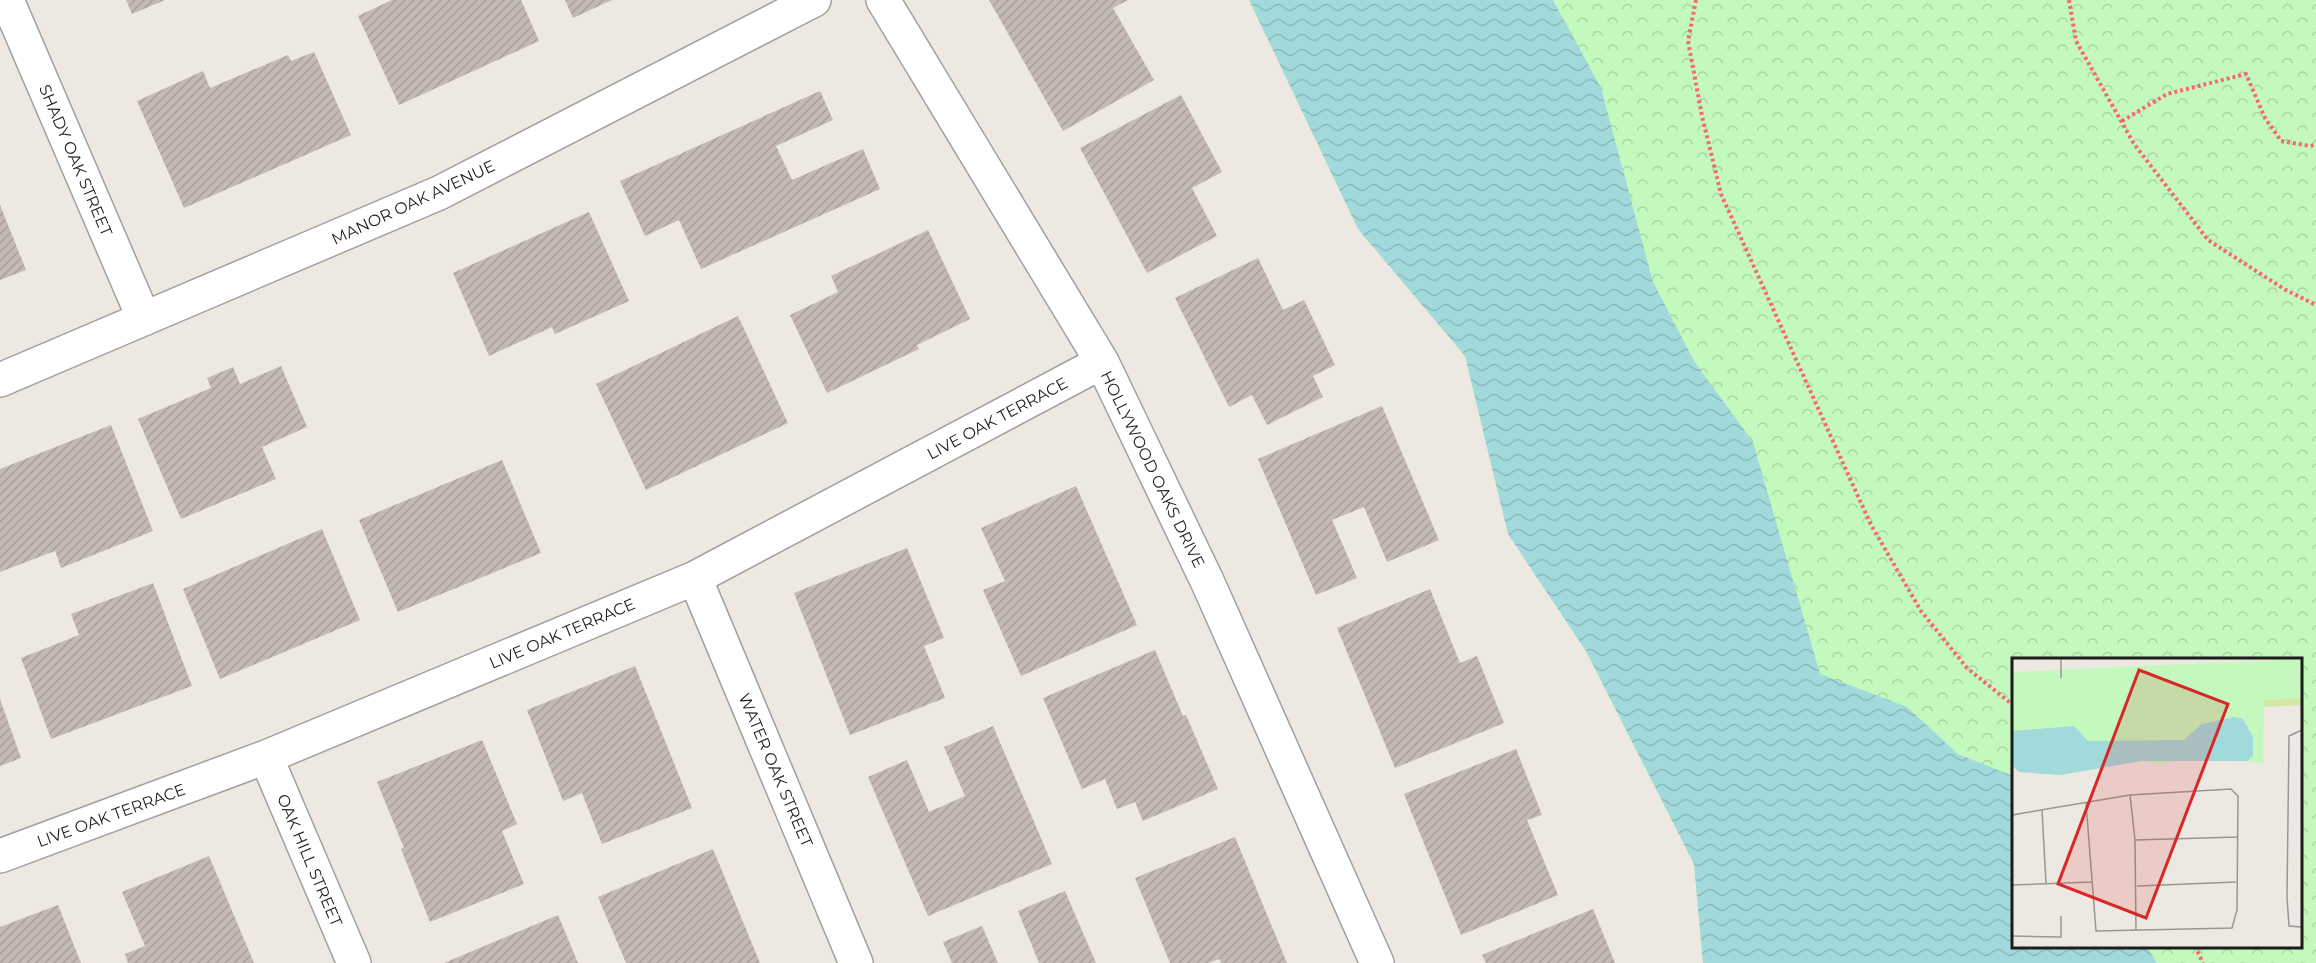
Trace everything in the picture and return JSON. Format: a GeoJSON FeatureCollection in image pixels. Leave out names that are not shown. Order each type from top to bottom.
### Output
{"type":"FeatureCollection","features":[{"type":"Feature","properties":{"kind":"street","name":"SHADY OAK STREET"},"geometry":{"type":"LineString","coordinates":[[7,0],[144,319]]}},
{"type":"Feature","properties":{"kind":"street","name":"MANOR OAK AVENUE"},"geometry":{"type":"LineString","coordinates":[[0,380],[439,193],[814,0]]}},
{"type":"Feature","properties":{"kind":"street","name":"HOLLYWOOD OAKS DRIVE"},"geometry":{"type":"LineString","coordinates":[[883,0],[1102,362],[1208,583],[1377,963]]}},
{"type":"Feature","properties":{"kind":"street","name":"LIVE OAK TERRACE"},"geometry":{"type":"LineString","coordinates":[[0,856],[266,758],[695,578],[1102,362]]}},
{"type":"Feature","properties":{"kind":"street","name":"WATER OAK STREET"},"geometry":{"type":"LineString","coordinates":[[695,578],[856,963]]}},
{"type":"Feature","properties":{"kind":"street","name":"OAK HILL STREET"},"geometry":{"type":"LineString","coordinates":[[266,758],[354,963]]}},
{"type":"Feature","properties":{"kind":"path"},"geometry":{"type":"LineString","coordinates":[[1696,0],[1688,41],[1702,116],[1721,194],[1871,525],[1921,611],[1967,668],[2012,704]]}},
{"type":"Feature","properties":{"kind":"path"},"geometry":{"type":"LineString","coordinates":[[2070,0],[2076,41],[2134,144],[2208,240],[2283,289],[2316,305]]}},
{"type":"Feature","properties":{"kind":"path"},"geometry":{"type":"LineString","coordinates":[[2122,121],[2167,94],[2246,74],[2265,118],[2281,141],[2316,145]]}},
{"type":"Feature","properties":{"kind":"path"},"geometry":{"type":"LineString","coordinates":[[2195,948],[2203,963]]}},
{"type":"Feature","properties":{"kind":"green space"},"geometry":{"type":"Polygon","coordinates":[[[1249,0],[2316,0],[2316,963],[1703,963],[1694,864],[1586,651],[1508,534],[1465,356],[1358,229],[1249,0]]]}},
{"type":"Feature","properties":{"kind":"water"},"geometry":{"type":"Polygon","coordinates":[[[1249,0],[1553,0],[1601,88],[1653,282],[1694,361],[1753,442],[1820,674],[1907,707],[1958,754],[2012,776],[2012,948],[2148,948],[2157,963],[1703,963],[1694,864],[1586,651],[1508,534],[1465,356],[1358,229],[1249,0]]]}},
{"type":"Feature","properties":{"kind":"building"},"geometry":{"type":"Polygon","coordinates":[[[126,0],[165,0],[132,14],[126,0]]]}},
{"type":"Feature","properties":{"kind":"building"},"geometry":{"type":"Polygon","coordinates":[[[392,0],[521,0],[539,41],[399,105],[358,16],[392,0]]]}},
{"type":"Feature","properties":{"kind":"building"},"geometry":{"type":"Polygon","coordinates":[[[565,0],[612,0],[573,18],[565,0]]]}},
{"type":"Feature","properties":{"kind":"building"},"geometry":{"type":"Polygon","coordinates":[[[989,0],[1128,0],[1113,8],[1154,80],[1063,131],[989,0]]]}},
{"type":"Feature","properties":{"kind":"building"},"geometry":{"type":"Polygon","coordinates":[[[314,52],[351,135],[184,208],[137,101],[203,71],[210,88],[288,55],[291,61],[314,52]]]}},
{"type":"Feature","properties":{"kind":"building"},"geometry":{"type":"Polygon","coordinates":[[[820,91],[833,120],[776,146],[792,180],[863,149],[880,189],[701,269],[679,220],[645,236],[620,181],[820,91]]]}},
{"type":"Feature","properties":{"kind":"building"},"geometry":{"type":"Polygon","coordinates":[[[1181,95],[1222,172],[1192,188],[1217,236],[1147,273],[1080,148],[1181,95]]]}},
{"type":"Feature","properties":{"kind":"building"},"geometry":{"type":"Polygon","coordinates":[[[0,205],[26,270],[0,280],[0,205]]]}},
{"type":"Feature","properties":{"kind":"building"},"geometry":{"type":"Polygon","coordinates":[[[589,212],[629,301],[555,334],[552,327],[489,356],[453,273],[589,212]]]}},
{"type":"Feature","properties":{"kind":"building"},"geometry":{"type":"Polygon","coordinates":[[[928,230],[970,319],[917,345],[919,349],[827,393],[790,315],[838,292],[831,276],[928,230]]]}},
{"type":"Feature","properties":{"kind":"building"},"geometry":{"type":"Polygon","coordinates":[[[1258,258],[1283,310],[1304,300],[1335,365],[1313,376],[1323,397],[1267,425],[1252,395],[1229,407],[1175,298],[1258,258]]]}},
{"type":"Feature","properties":{"kind":"building"},"geometry":{"type":"Polygon","coordinates":[[[738,316],[788,423],[646,490],[596,384],[738,316]]]}},
{"type":"Feature","properties":{"kind":"building"},"geometry":{"type":"Polygon","coordinates":[[[281,366],[307,427],[262,447],[276,479],[181,519],[138,419],[211,388],[207,378],[233,367],[240,384],[281,366]]]}},
{"type":"Feature","properties":{"kind":"building"},"geometry":{"type":"Polygon","coordinates":[[[1382,406],[1439,540],[1387,562],[1364,507],[1332,520],[1357,578],[1316,595],[1258,459],[1382,406]]]}},
{"type":"Feature","properties":{"kind":"building"},"geometry":{"type":"Polygon","coordinates":[[[111,425],[153,531],[61,568],[55,551],[0,572],[0,469],[111,425]]]}},
{"type":"Feature","properties":{"kind":"building"},"geometry":{"type":"Polygon","coordinates":[[[502,460],[541,553],[398,612],[359,520],[502,460]]]}},
{"type":"Feature","properties":{"kind":"building"},"geometry":{"type":"Polygon","coordinates":[[[1076,486],[1137,625],[1021,676],[983,590],[1005,581],[981,528],[1076,486]]]}},
{"type":"Feature","properties":{"kind":"building"},"geometry":{"type":"Polygon","coordinates":[[[322,529],[360,620],[220,679],[183,589],[322,529]]]}},
{"type":"Feature","properties":{"kind":"building"},"geometry":{"type":"Polygon","coordinates":[[[907,548],[944,638],[924,646],[945,698],[850,735],[794,593],[907,548]]]}},
{"type":"Feature","properties":{"kind":"building"},"geometry":{"type":"Polygon","coordinates":[[[153,583],[192,686],[51,739],[21,658],[79,635],[71,614],[153,583]]]}},
{"type":"Feature","properties":{"kind":"building"},"geometry":{"type":"Polygon","coordinates":[[[1430,589],[1460,663],[1477,656],[1504,723],[1395,768],[1337,628],[1430,589]]]}},
{"type":"Feature","properties":{"kind":"building"},"geometry":{"type":"Polygon","coordinates":[[[1155,650],[1218,789],[1143,821],[1135,802],[1117,809],[1105,779],[1082,789],[1043,698],[1155,650]]]}},
{"type":"Feature","properties":{"kind":"building"},"geometry":{"type":"Polygon","coordinates":[[[635,666],[692,808],[602,844],[582,793],[563,801],[527,710],[635,666]]]}},
{"type":"Feature","properties":{"kind":"building"},"geometry":{"type":"Polygon","coordinates":[[[0,699],[21,758],[0,766],[0,699]]]}},
{"type":"Feature","properties":{"kind":"building"},"geometry":{"type":"Polygon","coordinates":[[[993,726],[1052,864],[928,916],[868,777],[907,760],[929,812],[965,796],[944,747],[993,726]]]}},
{"type":"Feature","properties":{"kind":"building"},"geometry":{"type":"Polygon","coordinates":[[[482,740],[517,824],[502,831],[524,884],[430,922],[401,849],[404,848],[377,782],[482,740]]]}},
{"type":"Feature","properties":{"kind":"building"},"geometry":{"type":"Polygon","coordinates":[[[1516,749],[1542,815],[1527,820],[1558,895],[1461,935],[1404,794],[1516,749]]]}},
{"type":"Feature","properties":{"kind":"building"},"geometry":{"type":"Polygon","coordinates":[[[1235,837],[1287,963],[1221,963],[1219,959],[1209,963],[1170,963],[1135,878],[1235,837]]]}},
{"type":"Feature","properties":{"kind":"building"},"geometry":{"type":"Polygon","coordinates":[[[713,849],[760,963],[626,963],[598,897],[713,849]]]}},
{"type":"Feature","properties":{"kind":"building"},"geometry":{"type":"Polygon","coordinates":[[[209,856],[254,963],[128,963],[125,954],[145,946],[122,892],[209,856]]]}},
{"type":"Feature","properties":{"kind":"building"},"geometry":{"type":"Polygon","coordinates":[[[1065,891],[1096,963],[1039,963],[1018,911],[1065,891]]]}},
{"type":"Feature","properties":{"kind":"building"},"geometry":{"type":"Polygon","coordinates":[[[58,905],[81,963],[0,963],[0,927],[58,905]]]}},
{"type":"Feature","properties":{"kind":"building"},"geometry":{"type":"Polygon","coordinates":[[[1593,909],[1615,963],[1486,963],[1482,955],[1593,909]]]}},
{"type":"Feature","properties":{"kind":"building"},"geometry":{"type":"Polygon","coordinates":[[[558,915],[578,963],[444,963],[558,915]]]}},
{"type":"Feature","properties":{"kind":"building"},"geometry":{"type":"Polygon","coordinates":[[[982,926],[998,963],[952,963],[943,942],[982,926]]]}}]}
